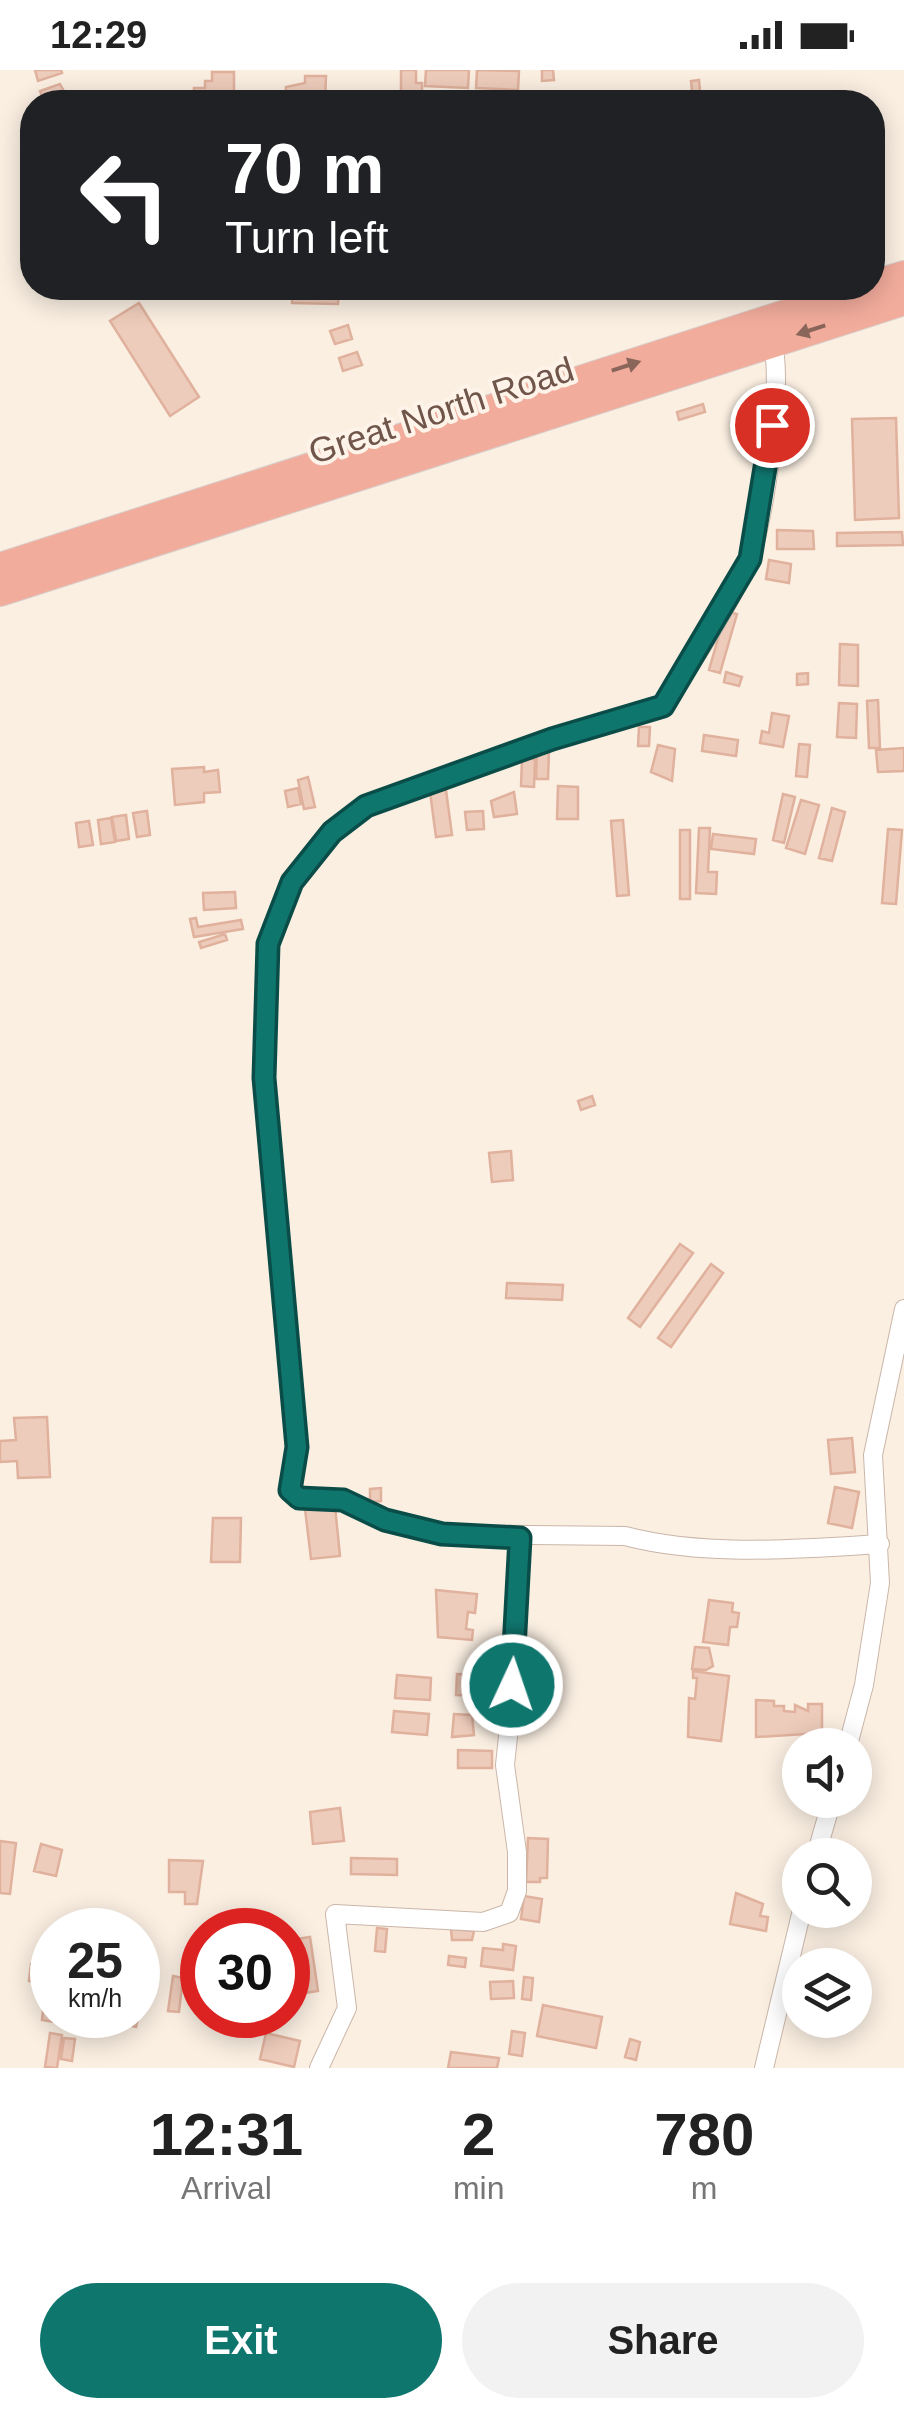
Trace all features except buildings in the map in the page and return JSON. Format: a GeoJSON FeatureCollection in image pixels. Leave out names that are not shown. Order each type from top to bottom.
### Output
{"type":"FeatureCollection","features":[{"type":"Feature","properties":{"kind":"highway","name":"Great North Road"},"geometry":{"type":"LineString","coordinates":[[0,591],[904,297]]}},
{"type":"Feature","properties":{"kind":"highway","name":"Great North Road"},"geometry":{"type":"LineString","coordinates":[[0,568],[831,300]]}},
{"type":"Feature","properties":{"kind":"street"},"geometry":{"type":"LineString","coordinates":[[772,343],[778,358],[776,392],[754,545],[663,706],[552,739],[366,806],[332,832],[300,868],[268,944],[264,1078],[297,1447],[290,1490],[299,1498],[343,1500],[385,1520],[442,1534],[520,1538],[625,1536],[654,1544],[744,1550],[880,1544]]}},
{"type":"Feature","properties":{"kind":"street"},"geometry":{"type":"LineString","coordinates":[[852,1728],[872,1640],[880,1544],[873,1455],[904,1309]]}},
{"type":"Feature","properties":{"kind":"street"},"geometry":{"type":"LineString","coordinates":[[319,2068],[347,2008],[334,1914],[483,1922],[509,1913],[516,1902],[517,1852],[505,1765],[516,1660],[514,1614],[520,1538]]}},
{"type":"Feature","properties":{"kind":"street"},"geometry":{"type":"LineString","coordinates":[[764,2068],[798,1928]]}},
{"type":"Feature","properties":{"kind":"route"},"geometry":{"type":"LineString","coordinates":[[512,1685],[520,1538],[442,1534],[410,1528],[343,1500],[299,1498],[290,1490],[297,1447],[264,1078],[268,944],[300,868],[342,822],[366,806],[552,739],[663,706],[750,559],[772,425]]}}]}
